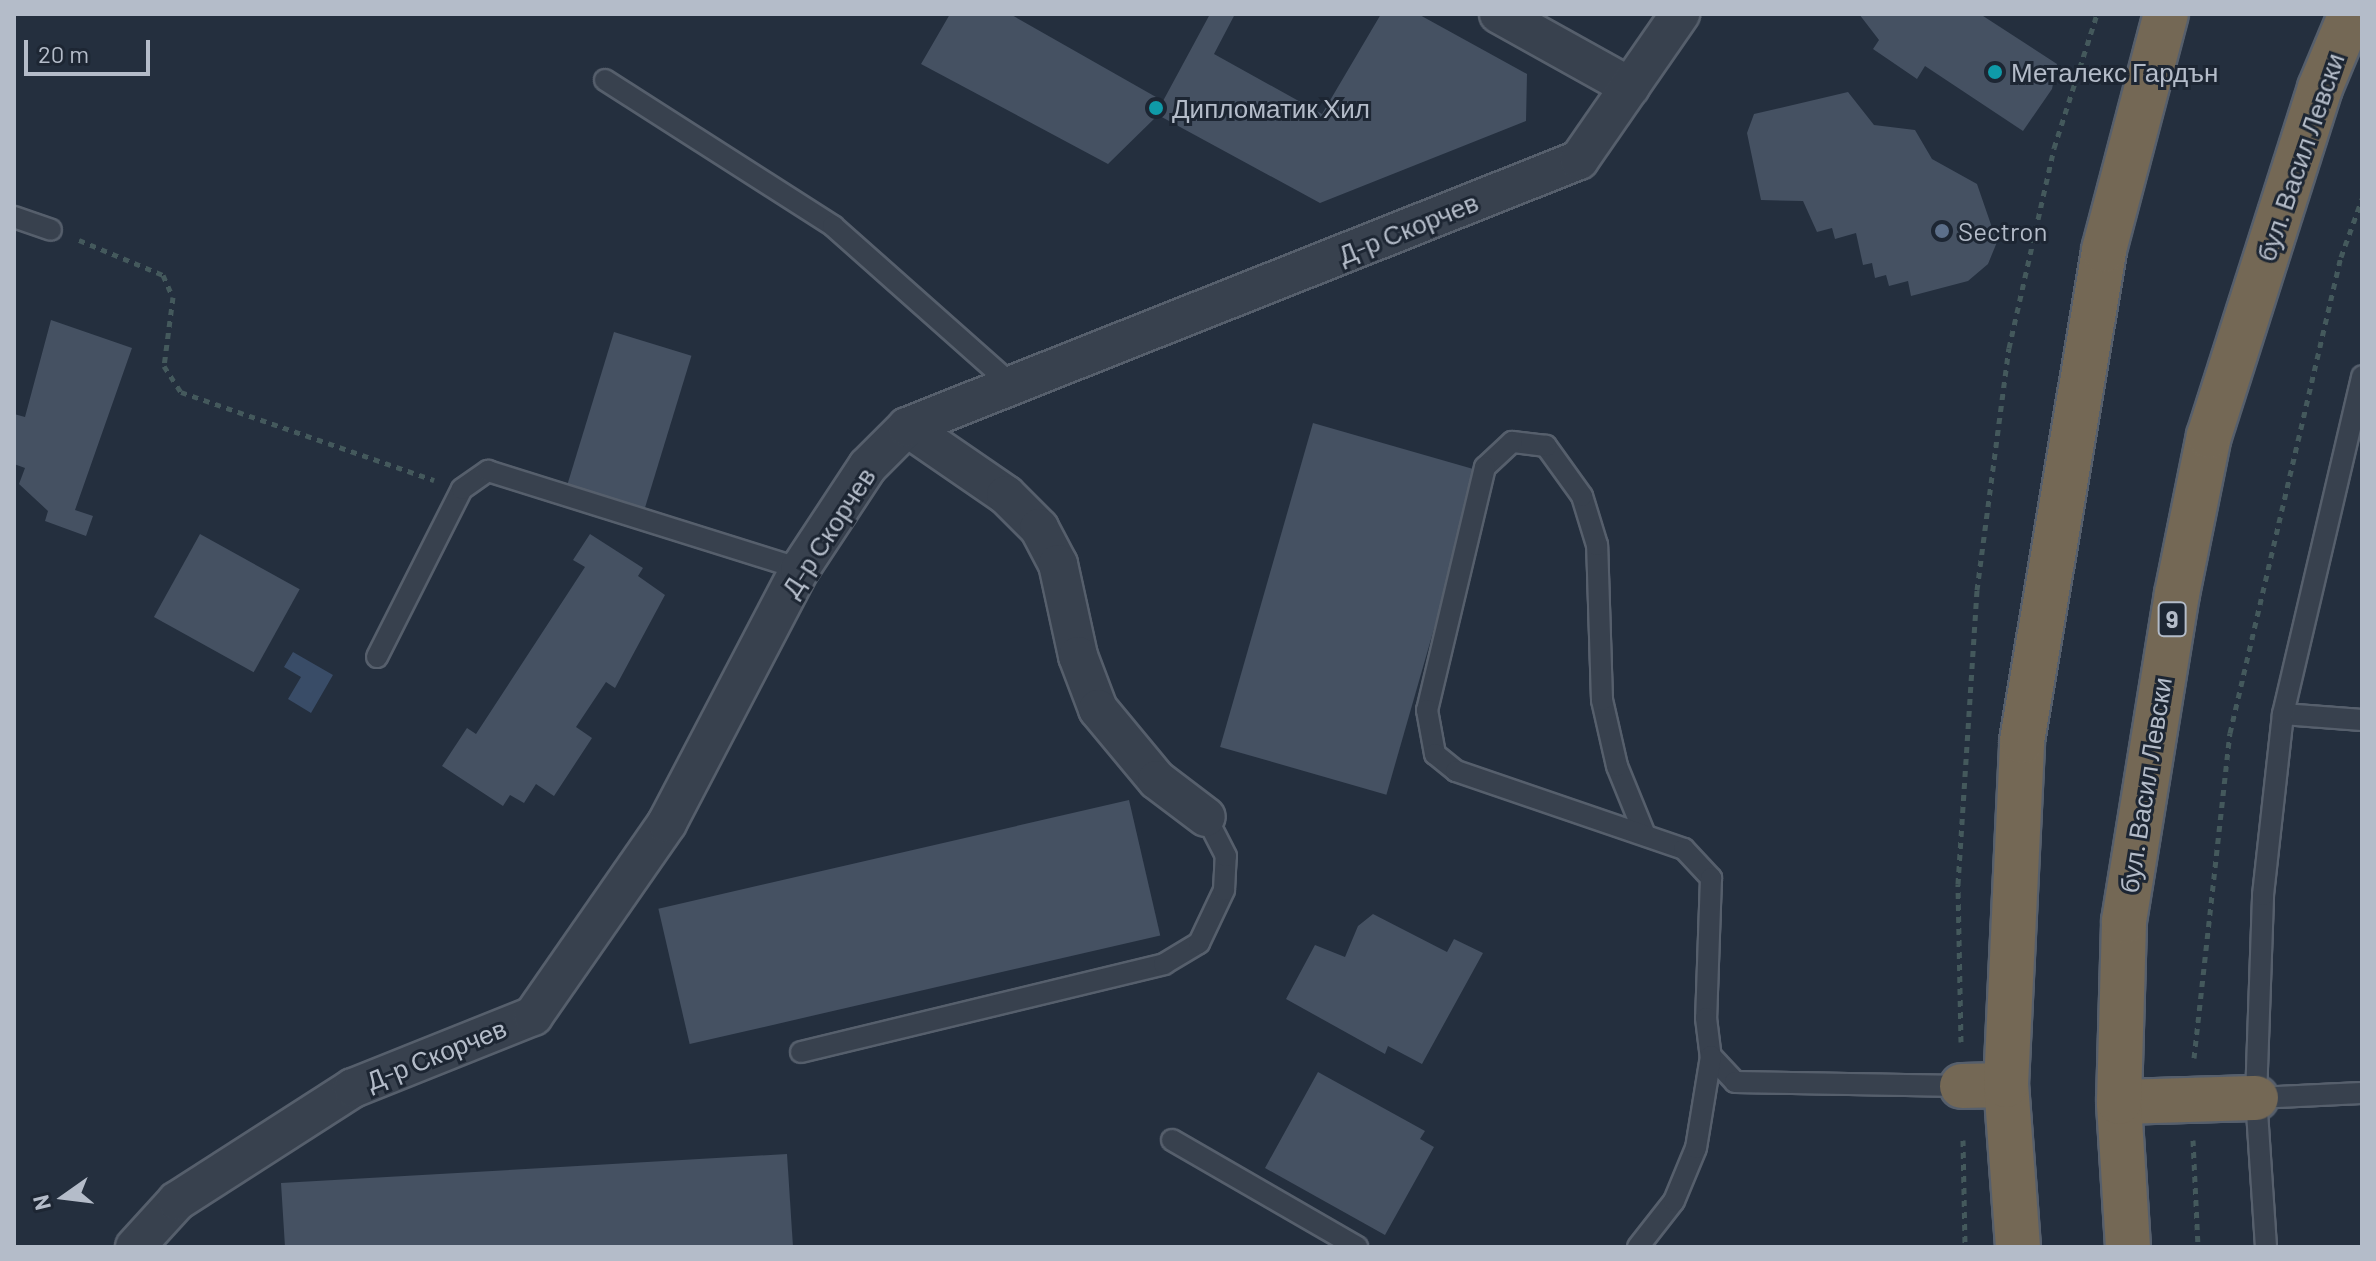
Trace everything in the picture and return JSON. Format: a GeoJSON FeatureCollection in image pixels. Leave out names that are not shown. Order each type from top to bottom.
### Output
{"type":"FeatureCollection","features":[{"type":"Feature","properties":{"kind":"highway"},"geometry":{"type":"LineString","coordinates":[[2018,1247],[2006,1085],[2022,741],[2104,250],[2166,14]]}},
{"type":"Feature","properties":{"kind":"highway","name":"бул. Васил Левски"},"geometry":{"type":"LineString","coordinates":[[2128,1247],[2119,1102],[2124,921],[2209,436],[2320,88],[2351,14]]}},
{"type":"Feature","properties":{"kind":"highway"},"geometry":{"type":"LineString","coordinates":[[1962,1086],[2006,1085]]}},
{"type":"Feature","properties":{"kind":"highway"},"geometry":{"type":"LineString","coordinates":[[2119,1102],[2256,1098]]}},
{"type":"Feature","properties":{"kind":"street"},"geometry":{"type":"LineString","coordinates":[[1499,14],[1630,87]]}},
{"type":"Feature","properties":{"kind":"street","name":"Д-р Скорчев"},"geometry":{"type":"LineString","coordinates":[[135,1247],[177,1201],[353,1088],[533,1016],[667,823],[800,569],[868,466],[907,427],[1579,160],[1680,14]]}},
{"type":"Feature","properties":{"kind":"street"},"geometry":{"type":"LineString","coordinates":[[907,427],[1006,495],[1039,528],[1058,564],[1078,656],[1098,709],[1157,780],[1206,817]]}},
{"type":"Feature","properties":{"kind":"lane"},"geometry":{"type":"LineString","coordinates":[[605,80],[833,226],[1013,386]]}},
{"type":"Feature","properties":{"kind":"lane"},"geometry":{"type":"LineString","coordinates":[[14,217],[51,230]]}},
{"type":"Feature","properties":{"kind":"lane"},"geometry":{"type":"LineString","coordinates":[[2266,1247],[2256,1098],[2263,895],[2283,714],[2360,386]]}},
{"type":"Feature","properties":{"kind":"lane"},"geometry":{"type":"LineString","coordinates":[[1638,1247],[1674,1201],[1696,1148],[1711,1056],[1711,878],[1684,849],[1456,771],[1430,745],[1427,710],[1485,467],[1512,442],[1546,446],[1582,496],[1597,545],[1602,700],[1617,766],[1645,835]]}},
{"type":"Feature","properties":{"kind":"lane"},"geometry":{"type":"LineString","coordinates":[[377,657],[462,489],[477,474],[499,471],[800,569]]}},
{"type":"Feature","properties":{"kind":"lane"},"geometry":{"type":"LineString","coordinates":[[2283,714],[2362,720]]}},
{"type":"Feature","properties":{"kind":"lane"},"geometry":{"type":"LineString","coordinates":[[801,1052],[1164,964],[1199,943],[1224,890],[1226,856],[1206,817]]}},
{"type":"Feature","properties":{"kind":"lane"},"geometry":{"type":"LineString","coordinates":[[1711,1056],[1735,1082],[1962,1086]]}},
{"type":"Feature","properties":{"kind":"lane"},"geometry":{"type":"LineString","coordinates":[[2256,1098],[2362,1093]]}},
{"type":"Feature","properties":{"kind":"lane"},"geometry":{"type":"LineString","coordinates":[[1172,1140],[1357,1247]]}},
{"type":"Feature","properties":{"kind":"path"},"geometry":{"type":"LineString","coordinates":[[1965,1247],[1958,884],[1979,574],[2009,348],[2054,148],[2097,14]]}},
{"type":"Feature","properties":{"kind":"path"},"geometry":{"type":"LineString","coordinates":[[51,230],[163,275],[173,297],[164,366],[181,392],[462,489]]}},
{"type":"Feature","properties":{"kind":"water"},"geometry":{"type":"Polygon","coordinates":[[[293,652],[333,675],[311,713],[288,699],[301,677],[284,667],[293,652]]]}},
{"type":"Feature","properties":{"kind":"building","name":"Дипломатик Хил"},"geometry":{"type":"Polygon","coordinates":[[[950,14],[1010,14],[1163,101],[1210,14],[1235,14],[1214,54],[1322,114],[1381,14],[1418,14],[1527,74],[1526,121],[1320,203],[1158,115],[1108,164],[921,64],[950,14]]]}},
{"type":"Feature","properties":{"kind":"building","name":"Металекс Гардън"},"geometry":{"type":"Polygon","coordinates":[[[1859,14],[1980,14],[2057,64],[2052,89],[2023,131],[1925,66],[1917,79],[1873,49],[1879,40],[1859,14]]]}},
{"type":"Feature","properties":{"kind":"building"},"geometry":{"type":"Polygon","coordinates":[[[1848,92],[1874,125],[1915,130],[1932,159],[1977,184],[1997,242],[1988,264],[1968,281],[1911,296],[1908,281],[1889,286],[1886,275],[1875,278],[1872,263],[1863,265],[1856,233],[1835,239],[1832,228],[1817,232],[1803,201],[1761,200],[1747,133],[1754,114],[1848,92]]]}},
{"type":"Feature","properties":{"kind":"building"},"geometry":{"type":"Polygon","coordinates":[[[51,320],[132,348],[75,510],[93,516],[86,536],[45,521],[48,511],[19,484],[25,468],[14,464],[14,414],[25,417],[51,320]]]}},
{"type":"Feature","properties":{"kind":"building"},"geometry":{"type":"Polygon","coordinates":[[[614,332],[691,356],[644,512],[566,488],[614,332]]]}},
{"type":"Feature","properties":{"kind":"building"},"geometry":{"type":"Polygon","coordinates":[[[1313,423],[1479,471],[1386,795],[1220,747],[1313,423]]]}},
{"type":"Feature","properties":{"kind":"building"},"geometry":{"type":"Polygon","coordinates":[[[200,534],[300,589],[254,672],[154,617],[200,534]]]}},
{"type":"Feature","properties":{"kind":"building"},"geometry":{"type":"Polygon","coordinates":[[[590,534],[643,568],[638,576],[665,595],[615,688],[606,682],[576,727],[592,738],[554,796],[536,784],[524,803],[510,795],[503,806],[442,766],[467,728],[476,734],[585,567],[573,560],[590,534]]]}},
{"type":"Feature","properties":{"kind":"building"},"geometry":{"type":"Polygon","coordinates":[[[1129,800],[1160,935],[690,1044],[658,909],[1129,800]]]}},
{"type":"Feature","properties":{"kind":"building"},"geometry":{"type":"Polygon","coordinates":[[[1373,914],[1447,952],[1454,939],[1483,953],[1422,1064],[1388,1046],[1385,1054],[1286,999],[1315,945],[1345,957],[1358,926],[1373,914]]]}},
{"type":"Feature","properties":{"kind":"building"},"geometry":{"type":"Polygon","coordinates":[[[1318,1072],[1425,1131],[1420,1139],[1434,1147],[1385,1235],[1265,1168],[1318,1072]]]}},
{"type":"Feature","properties":{"kind":"building"},"geometry":{"type":"Polygon","coordinates":[[[787,1154],[793,1247],[285,1247],[281,1183],[787,1154]]]}},
{"type":"Feature","properties":{"kind":"place","name":"Металекс Гардън"},"geometry":{"type":"Point","coordinates":[1995,72]}},
{"type":"Feature","properties":{"kind":"place","name":"Дипломатик Хил"},"geometry":{"type":"Point","coordinates":[1156,108]}},
{"type":"Feature","properties":{"kind":"place","name":"Sectron"},"geometry":{"type":"Point","coordinates":[1942,231]}}]}
